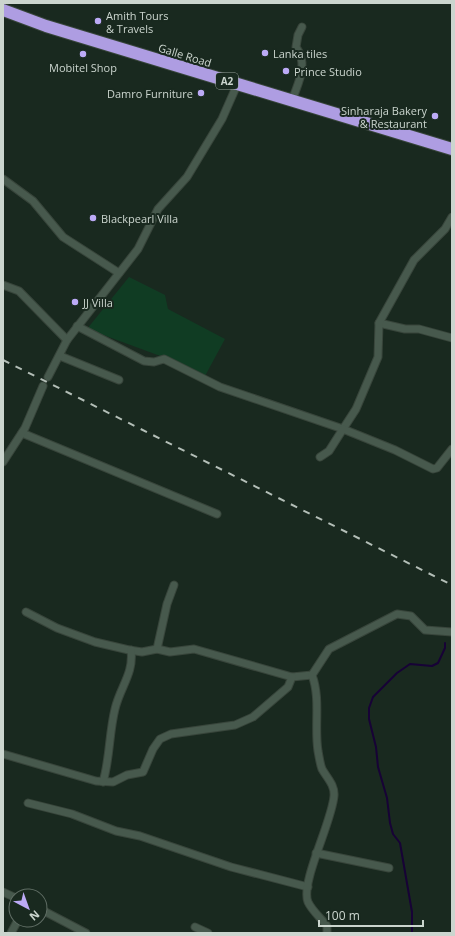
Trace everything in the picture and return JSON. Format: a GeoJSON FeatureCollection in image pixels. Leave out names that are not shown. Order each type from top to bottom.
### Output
{"type":"FeatureCollection","features":[{"type":"Feature","properties":{"kind":"highway","name":"Galle Road"},"geometry":{"type":"LineString","coordinates":[[3,10],[46,26],[452,149]]}},
{"type":"Feature","properties":{"kind":"street"},"geometry":{"type":"LineString","coordinates":[[292,101],[304,66],[300,52],[296,47],[298,35],[302,27]]}},
{"type":"Feature","properties":{"kind":"street"},"geometry":{"type":"LineString","coordinates":[[48,377],[67,340],[138,249],[158,209],[187,177],[222,119],[237,85]]}},
{"type":"Feature","properties":{"kind":"street"},"geometry":{"type":"LineString","coordinates":[[3,179],[32,201],[63,237],[119,274]]}},
{"type":"Feature","properties":{"kind":"street"},"geometry":{"type":"LineString","coordinates":[[320,457],[332,448],[356,409],[378,357],[379,323],[414,260],[445,230],[452,218]]}},
{"type":"Feature","properties":{"kind":"street"},"geometry":{"type":"LineString","coordinates":[[3,285],[19,291],[67,340]]}},
{"type":"Feature","properties":{"kind":"street"},"geometry":{"type":"LineString","coordinates":[[379,323],[405,329],[419,329],[452,338]]}},
{"type":"Feature","properties":{"kind":"street"},"geometry":{"type":"LineString","coordinates":[[77,326],[144,361],[154,362],[164,359],[220,387],[343,429],[395,450],[433,469],[437,468],[452,449]]}},
{"type":"Feature","properties":{"kind":"street"},"geometry":{"type":"LineString","coordinates":[[60,356],[119,380]]}},
{"type":"Feature","properties":{"kind":"street"},"geometry":{"type":"LineString","coordinates":[[3,462],[22,433],[43,386]]}},
{"type":"Feature","properties":{"kind":"street"},"geometry":{"type":"LineString","coordinates":[[22,433],[217,514]]}},
{"type":"Feature","properties":{"kind":"street"},"geometry":{"type":"LineString","coordinates":[[157,650],[162,621],[174,585]]}},
{"type":"Feature","properties":{"kind":"street"},"geometry":{"type":"LineString","coordinates":[[26,612],[63,630],[95,642],[131,650],[142,652],[157,650],[170,652],[194,649],[292,677],[312,675]]}},
{"type":"Feature","properties":{"kind":"street"},"geometry":{"type":"LineString","coordinates":[[327,933],[327,926],[308,903],[306,893],[316,853],[327,826],[334,794],[331,782],[322,768],[318,750],[316,701],[312,675],[329,649],[397,614],[411,616],[425,630],[452,632]]}},
{"type":"Feature","properties":{"kind":"street"},"geometry":{"type":"LineString","coordinates":[[102,782],[107,764],[115,709],[121,690],[130,674],[132,661],[131,650]]}},
{"type":"Feature","properties":{"kind":"street"},"geometry":{"type":"LineString","coordinates":[[3,754],[102,782],[113,782],[127,775],[143,772],[152,749],[160,739],[171,734],[235,725],[253,718],[288,687],[292,677]]}},
{"type":"Feature","properties":{"kind":"street"},"geometry":{"type":"LineString","coordinates":[[28,803],[72,814],[116,831],[140,836],[231,867],[308,887]]}},
{"type":"Feature","properties":{"kind":"street"},"geometry":{"type":"LineString","coordinates":[[316,853],[389,868]]}},
{"type":"Feature","properties":{"kind":"street"},"geometry":{"type":"LineString","coordinates":[[48,913],[86,933]]}},
{"type":"Feature","properties":{"kind":"street"},"geometry":{"type":"LineString","coordinates":[[195,927],[208,933]]}},
{"type":"Feature","properties":{"kind":"green space"},"geometry":{"type":"Polygon","coordinates":[[[129,277],[165,295],[168,309],[225,339],[205,376],[163,357],[87,329],[129,277]]]}},
{"type":"Feature","properties":{"kind":"waterway"},"geometry":{"type":"LineString","coordinates":[[412,933],[412,912],[400,843],[393,834],[390,823],[387,798],[378,767],[376,747],[369,719],[369,708],[373,697],[397,673],[410,664],[432,666],[438,663],[445,648],[445,643]]}},
{"type":"Feature","properties":{"kind":"railway"},"geometry":{"type":"LineString","coordinates":[[3,360],[452,585]]}},
{"type":"Feature","properties":{"kind":"place","name":"Amith Tours & Travels"},"geometry":{"type":"Point","coordinates":[98,21]}},
{"type":"Feature","properties":{"kind":"place","name":"Lanka tiles"},"geometry":{"type":"Point","coordinates":[265,53]}},
{"type":"Feature","properties":{"kind":"place","name":"Mobitel Shop"},"geometry":{"type":"Point","coordinates":[83,54]}},
{"type":"Feature","properties":{"kind":"place","name":"Prince Studio"},"geometry":{"type":"Point","coordinates":[286,71]}},
{"type":"Feature","properties":{"kind":"place","name":"Damro Furniture"},"geometry":{"type":"Point","coordinates":[201,93]}},
{"type":"Feature","properties":{"kind":"place","name":"Sinharaja Bakery & Restaurant"},"geometry":{"type":"Point","coordinates":[435,116]}},
{"type":"Feature","properties":{"kind":"place","name":"Blackpearl Villa"},"geometry":{"type":"Point","coordinates":[93,218]}},
{"type":"Feature","properties":{"kind":"place","name":"JJ Villa"},"geometry":{"type":"Point","coordinates":[75,302]}}]}
